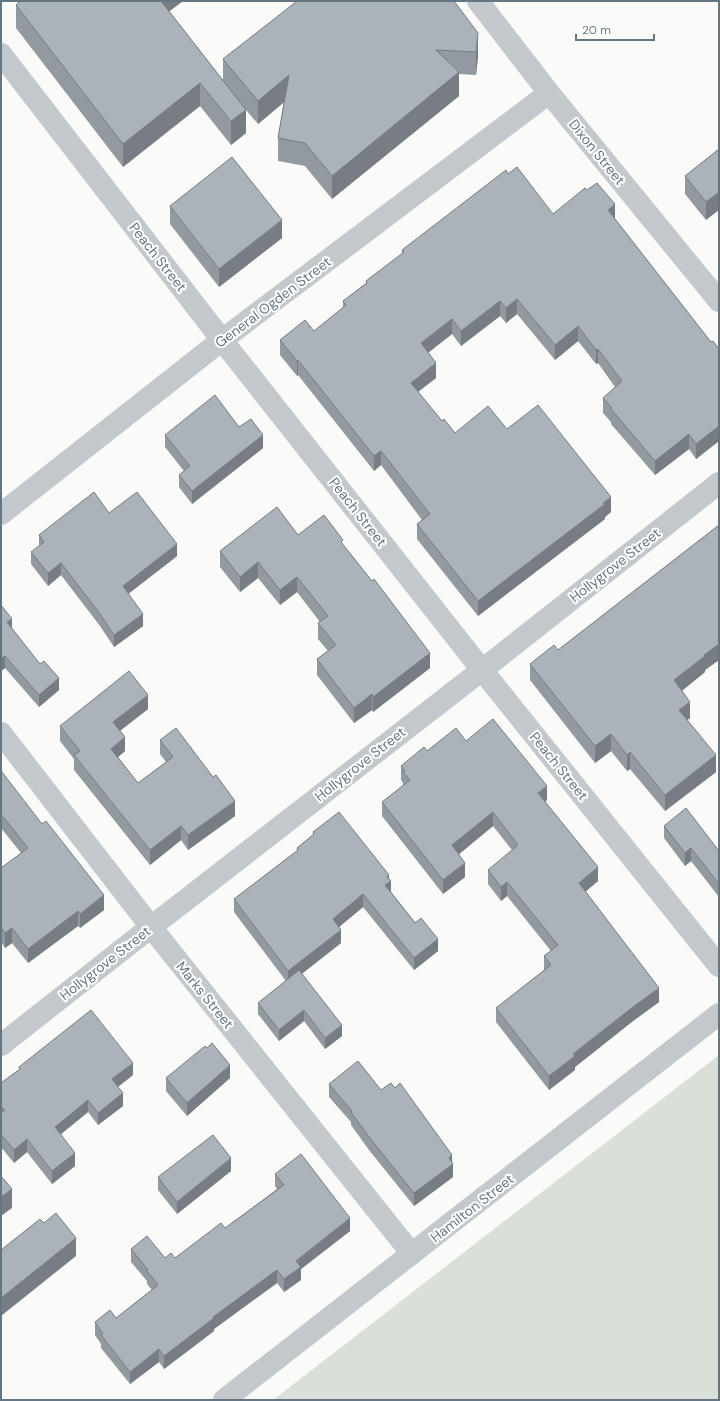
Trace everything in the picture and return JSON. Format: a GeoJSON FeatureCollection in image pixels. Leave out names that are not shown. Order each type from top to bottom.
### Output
{"type":"FeatureCollection","features":[{"type":"Feature","properties":{"kind":"street","name":"Dixon Street"},"geometry":{"type":"LineString","coordinates":[[478,1],[549,93],[719,301]]}},
{"type":"Feature","properties":{"kind":"street","name":"Peach Street"},"geometry":{"type":"LineString","coordinates":[[1,54],[222,340],[482,670],[719,966]]}},
{"type":"Feature","properties":{"kind":"street","name":"General Ogden Street"},"geometry":{"type":"LineString","coordinates":[[1,514],[222,340],[549,93]]}},
{"type":"Feature","properties":{"kind":"street","name":"Hollygrove Street"},"geometry":{"type":"LineString","coordinates":[[1,1045],[719,483]]}},
{"type":"Feature","properties":{"kind":"street","name":"Marks Street"},"geometry":{"type":"LineString","coordinates":[[1,733],[151,927],[412,1254]]}},
{"type":"Feature","properties":{"kind":"street","name":"Hamilton Street"},"geometry":{"type":"LineString","coordinates":[[224,1400],[719,1014]]}},
{"type":"Feature","properties":{"kind":"shaded area"},"geometry":{"type":"Polygon","coordinates":[[[719,1055],[719,1400],[273,1400],[719,1055]]]}},
{"type":"Feature","properties":{"kind":"building"},"geometry":{"type":"Polygon","coordinates":[[[20,1],[161,1],[246,110],[231,121],[200,83],[123,144],[16,5],[20,1]]]}},
{"type":"Feature","properties":{"kind":"building"},"geometry":{"type":"Polygon","coordinates":[[[297,1],[454,1],[478,33],[476,52],[436,50],[459,72],[332,176],[305,143],[278,138],[289,75],[258,101],[223,59],[297,1]]]}},
{"type":"Feature","properties":{"kind":"building"},"geometry":{"type":"Polygon","coordinates":[[[719,149],[719,192],[706,202],[685,176],[719,149]]]}},
{"type":"Feature","properties":{"kind":"building"},"geometry":{"type":"Polygon","coordinates":[[[232,157],[282,220],[219,269],[170,206],[232,157]]]}},
{"type":"Feature","properties":{"kind":"building"},"geometry":{"type":"Polygon","coordinates":[[[517,167],[553,214],[585,188],[587,190],[597,183],[615,204],[608,210],[711,342],[713,341],[719,349],[719,426],[696,444],[689,434],[655,461],[603,398],[622,381],[598,349],[596,350],[578,326],[555,345],[517,299],[506,308],[500,301],[461,331],[452,319],[421,343],[436,363],[411,383],[442,421],[444,419],[455,433],[488,406],[507,429],[538,405],[611,497],[603,503],[605,504],[478,601],[417,524],[430,514],[381,451],[374,456],[298,360],[297,361],[280,340],[305,320],[314,331],[346,305],[343,301],[404,252],[402,250],[506,170],[508,174],[517,167]]]}},
{"type":"Feature","properties":{"kind":"building"},"geometry":{"type":"Polygon","coordinates":[[[215,395],[239,427],[251,419],[263,435],[192,491],[179,475],[190,466],[165,435],[215,395]]]}},
{"type":"Feature","properties":{"kind":"building"},"geometry":{"type":"Polygon","coordinates":[[[94,492],[109,513],[137,492],[177,544],[123,586],[143,614],[114,635],[61,563],[48,573],[31,552],[44,542],[39,535],[94,492]]]}},
{"type":"Feature","properties":{"kind":"building"},"geometry":{"type":"Polygon","coordinates":[[[277,507],[298,535],[324,515],[343,540],[341,542],[372,581],[374,579],[430,653],[373,697],[372,694],[354,708],[317,659],[336,645],[318,623],[328,616],[297,577],[280,590],[258,562],[240,577],[220,551],[277,507]]]}},
{"type":"Feature","properties":{"kind":"building"},"geometry":{"type":"Polygon","coordinates":[[[719,525],[719,644],[674,680],[690,702],[679,710],[716,755],[665,795],[630,752],[627,755],[611,734],[595,746],[530,664],[554,645],[558,650],[719,525]]]}},
{"type":"Feature","properties":{"kind":"building"},"geometry":{"type":"Polygon","coordinates":[[[1,605],[12,619],[7,622],[40,664],[44,661],[59,678],[39,695],[5,656],[1,659],[1,605]]]}},
{"type":"Feature","properties":{"kind":"building"},"geometry":{"type":"Polygon","coordinates":[[[129,671],[148,695],[113,722],[125,737],[111,749],[138,783],[173,757],[160,740],[176,728],[213,777],[216,775],[235,801],[188,835],[181,826],[150,850],[74,755],[80,751],[60,726],[129,671]]]}},
{"type":"Feature","properties":{"kind":"building"},"geometry":{"type":"Polygon","coordinates":[[[493,719],[547,786],[538,793],[598,867],[579,883],[659,988],[573,1054],[575,1056],[549,1076],[496,1008],[551,965],[544,956],[558,945],[507,882],[501,887],[488,870],[518,845],[493,812],[452,845],[465,863],[443,880],[382,802],[410,780],[403,772],[405,771],[401,766],[424,747],[427,751],[456,728],[466,741],[493,719]]]}},
{"type":"Feature","properties":{"kind":"building"},"geometry":{"type":"Polygon","coordinates":[[[2,772],[42,824],[46,821],[104,895],[80,914],[78,911],[28,949],[12,928],[5,933],[1,927],[1,868],[28,848],[1,814],[2,772]]]}},
{"type":"Feature","properties":{"kind":"building"},"geometry":{"type":"Polygon","coordinates":[[[686,808],[719,851],[719,884],[691,848],[685,853],[664,826],[686,808]]]}},
{"type":"Feature","properties":{"kind":"building"},"geometry":{"type":"Polygon","coordinates":[[[339,812],[389,875],[387,877],[391,881],[385,885],[415,923],[421,918],[438,939],[414,958],[363,894],[333,919],[341,930],[288,971],[234,899],[298,850],[297,848],[314,834],[313,832],[339,812]]]}},
{"type":"Feature","properties":{"kind":"building"},"geometry":{"type":"Polygon","coordinates":[[[299,970],[342,1025],[325,1038],[304,1010],[279,1030],[258,1003],[299,970]]]}},
{"type":"Feature","properties":{"kind":"building"},"geometry":{"type":"Polygon","coordinates":[[[91,1010],[133,1063],[112,1079],[123,1093],[98,1113],[88,1100],[55,1127],[75,1153],[52,1171],[27,1139],[14,1150],[1,1134],[1,1113],[5,1110],[1,1106],[1,1083],[91,1010]]]}},
{"type":"Feature","properties":{"kind":"building"},"geometry":{"type":"Polygon","coordinates":[[[212,1043],[230,1065],[187,1103],[166,1078],[205,1046],[207,1048],[212,1043]]]}},
{"type":"Feature","properties":{"kind":"building"},"geometry":{"type":"Polygon","coordinates":[[[358,1061],[381,1090],[391,1083],[395,1088],[400,1083],[452,1155],[449,1158],[453,1164],[414,1193],[369,1137],[351,1112],[352,1111],[329,1084],[358,1061]]]}},
{"type":"Feature","properties":{"kind":"building"},"geometry":{"type":"Polygon","coordinates":[[[213,1135],[231,1158],[177,1202],[158,1177],[213,1135]]]}},
{"type":"Feature","properties":{"kind":"building"},"geometry":{"type":"Polygon","coordinates":[[[301,1154],[350,1218],[296,1261],[301,1267],[284,1279],[277,1270],[213,1317],[214,1318],[164,1356],[159,1349],[130,1372],[101,1335],[103,1334],[95,1322],[110,1310],[116,1318],[158,1285],[131,1249],[147,1236],[165,1258],[171,1253],[175,1258],[221,1223],[225,1228],[284,1185],[275,1174],[301,1154]]]}},
{"type":"Feature","properties":{"kind":"building"},"geometry":{"type":"Polygon","coordinates":[[[1,1176],[12,1189],[1,1197],[1,1176]]]}},
{"type":"Feature","properties":{"kind":"building"},"geometry":{"type":"Polygon","coordinates":[[[56,1213],[76,1238],[1,1298],[1,1250],[40,1219],[44,1223],[56,1213]]]}}]}
